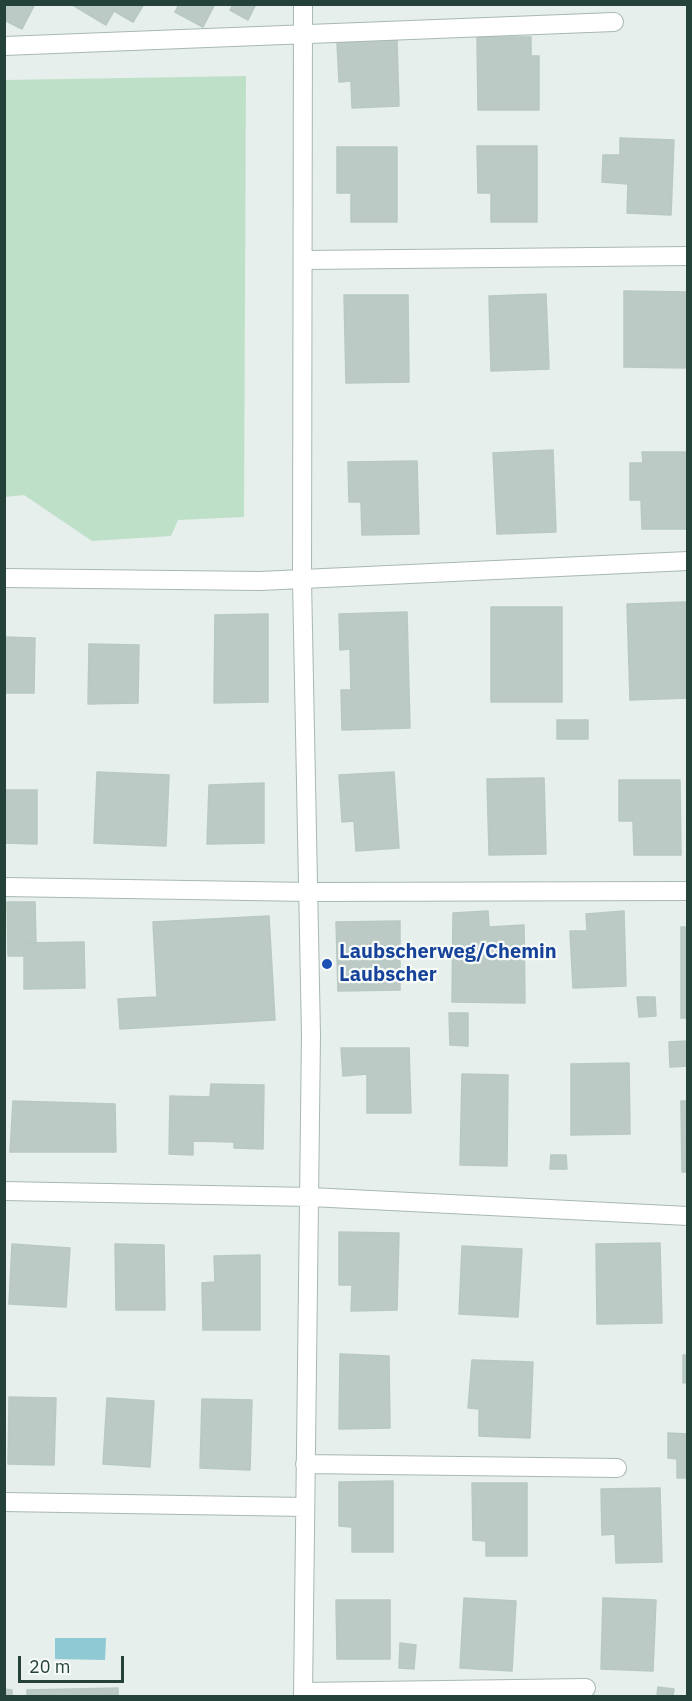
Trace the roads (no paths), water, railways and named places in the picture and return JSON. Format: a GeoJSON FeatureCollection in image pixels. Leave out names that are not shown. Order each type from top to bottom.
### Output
{"type":"FeatureCollection","features":[{"type":"Feature","properties":{"kind":"street"},"geometry":{"type":"LineString","coordinates":[[303,4],[305,260],[302,580],[310,892],[311,1197],[303,1694],[449,1694],[586,1688]]}},
{"type":"Feature","properties":{"kind":"street"},"geometry":{"type":"LineString","coordinates":[[4,46],[614,22]]}},
{"type":"Feature","properties":{"kind":"street"},"geometry":{"type":"LineString","coordinates":[[305,260],[687,256]]}},
{"type":"Feature","properties":{"kind":"street"},"geometry":{"type":"LineString","coordinates":[[4,578],[302,580],[687,561]]}},
{"type":"Feature","properties":{"kind":"street"},"geometry":{"type":"LineString","coordinates":[[4,887],[310,892],[687,891]]}},
{"type":"Feature","properties":{"kind":"street"},"geometry":{"type":"LineString","coordinates":[[4,1191],[311,1197],[687,1216]]}},
{"type":"Feature","properties":{"kind":"street"},"geometry":{"type":"LineString","coordinates":[[305,1464],[617,1468]]}},
{"type":"Feature","properties":{"kind":"street"},"geometry":{"type":"LineString","coordinates":[[4,1502],[305,1507]]}},
{"type":"Feature","properties":{"kind":"water"},"geometry":{"type":"Polygon","coordinates":[[[55,1638],[106,1638],[105,1660],[55,1659],[55,1638]]]}},
{"type":"Feature","properties":{"kind":"place","name":"Laubscherweg/Chemin Laubscher"},"geometry":{"type":"Point","coordinates":[327,964]}}]}
